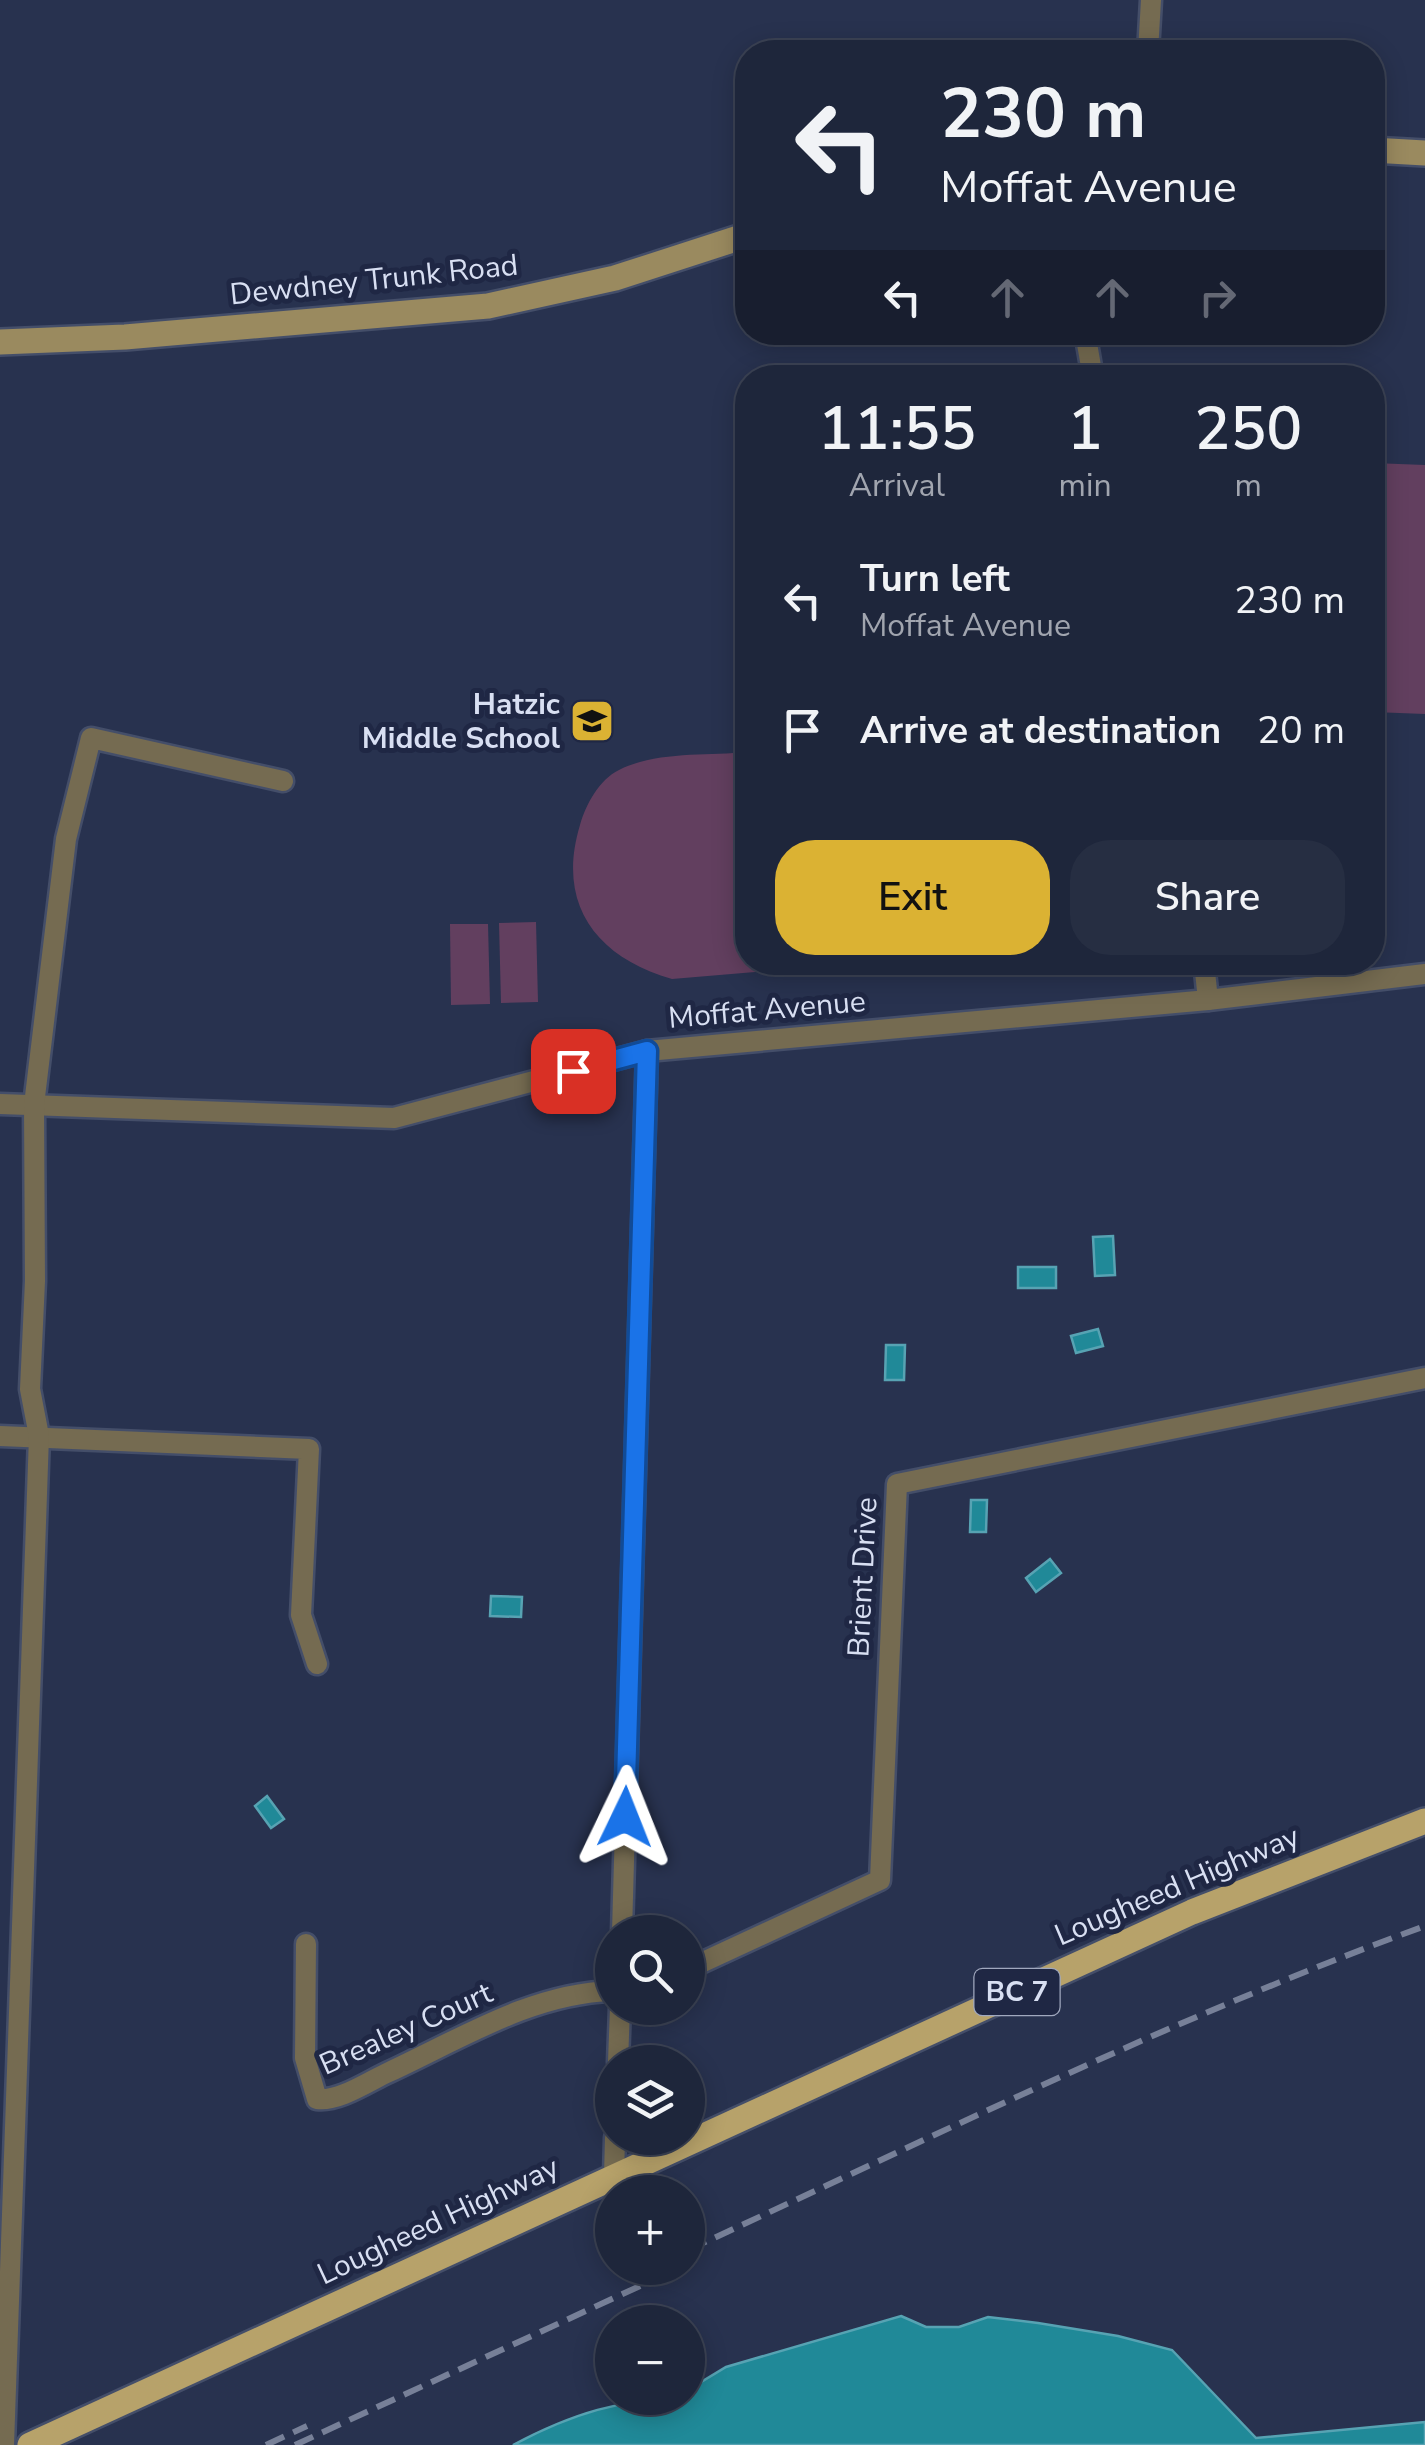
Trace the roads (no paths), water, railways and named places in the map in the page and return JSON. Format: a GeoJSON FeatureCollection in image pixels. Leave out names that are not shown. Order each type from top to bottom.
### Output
{"type":"FeatureCollection","features":[{"type":"Feature","properties":{"kind":"main road"},"geometry":{"type":"LineString","coordinates":[[1385,151],[1425,153]]}},
{"type":"Feature","properties":{"kind":"main road","name":"Dewdney Trunk Road"},"geometry":{"type":"LineString","coordinates":[[0,342],[126,338],[488,306],[615,278],[735,239]]}},
{"type":"Feature","properties":{"kind":"main road","name":"Lougheed Highway"},"geometry":{"type":"LineString","coordinates":[[616,2175],[1192,1912],[1425,1821]]}},
{"type":"Feature","properties":{"kind":"main road","name":"Lougheed Highway"},"geometry":{"type":"LineString","coordinates":[[30,2445],[595,2185]]}},
{"type":"Feature","properties":{"kind":"street"},"geometry":{"type":"LineString","coordinates":[[1149,40],[1152,0]]}},
{"type":"Feature","properties":{"kind":"street"},"geometry":{"type":"LineString","coordinates":[[4,2445],[39,1436],[30,1390],[35,1281],[34,1106],[66,839],[90,738],[283,780]]}},
{"type":"Feature","properties":{"kind":"street","name":"Moffat Avenue"},"geometry":{"type":"LineString","coordinates":[[0,1104],[394,1118],[647,1051],[1208,1000],[1425,974]]}},
{"type":"Feature","properties":{"kind":"street"},"geometry":{"type":"LineString","coordinates":[[1205,975],[1208,1000]]}},
{"type":"Feature","properties":{"kind":"street"},"geometry":{"type":"LineString","coordinates":[[622,1915],[647,1051]]}},
{"type":"Feature","properties":{"kind":"street","name":"Brient Drive"},"geometry":{"type":"LineString","coordinates":[[705,1961],[880,1880],[897,1484],[1425,1378]]}},
{"type":"Feature","properties":{"kind":"street"},"geometry":{"type":"LineString","coordinates":[[0,1436],[309,1450],[300,1615],[317,1664]]}},
{"type":"Feature","properties":{"kind":"street","name":"Brealey Court"},"geometry":{"type":"LineString","coordinates":[[306,1944],[305,2058],[317,2099],[326,2100],[368,2082],[531,2006],[595,1992]]}},
{"type":"Feature","properties":{"kind":"railway"},"geometry":{"type":"LineString","coordinates":[[705,2242],[1145,2039],[1425,1926]]}},
{"type":"Feature","properties":{"kind":"railway"},"geometry":{"type":"LineString","coordinates":[[295,2445],[642,2285]]}},
{"type":"Feature","properties":{"kind":"railway"},"geometry":{"type":"LineString","coordinates":[[266,2445],[307,2426]]}},
{"type":"Feature","properties":{"kind":"place","name":"Hatzic Middle School"},"geometry":{"type":"Point","coordinates":[592,721]}}]}
